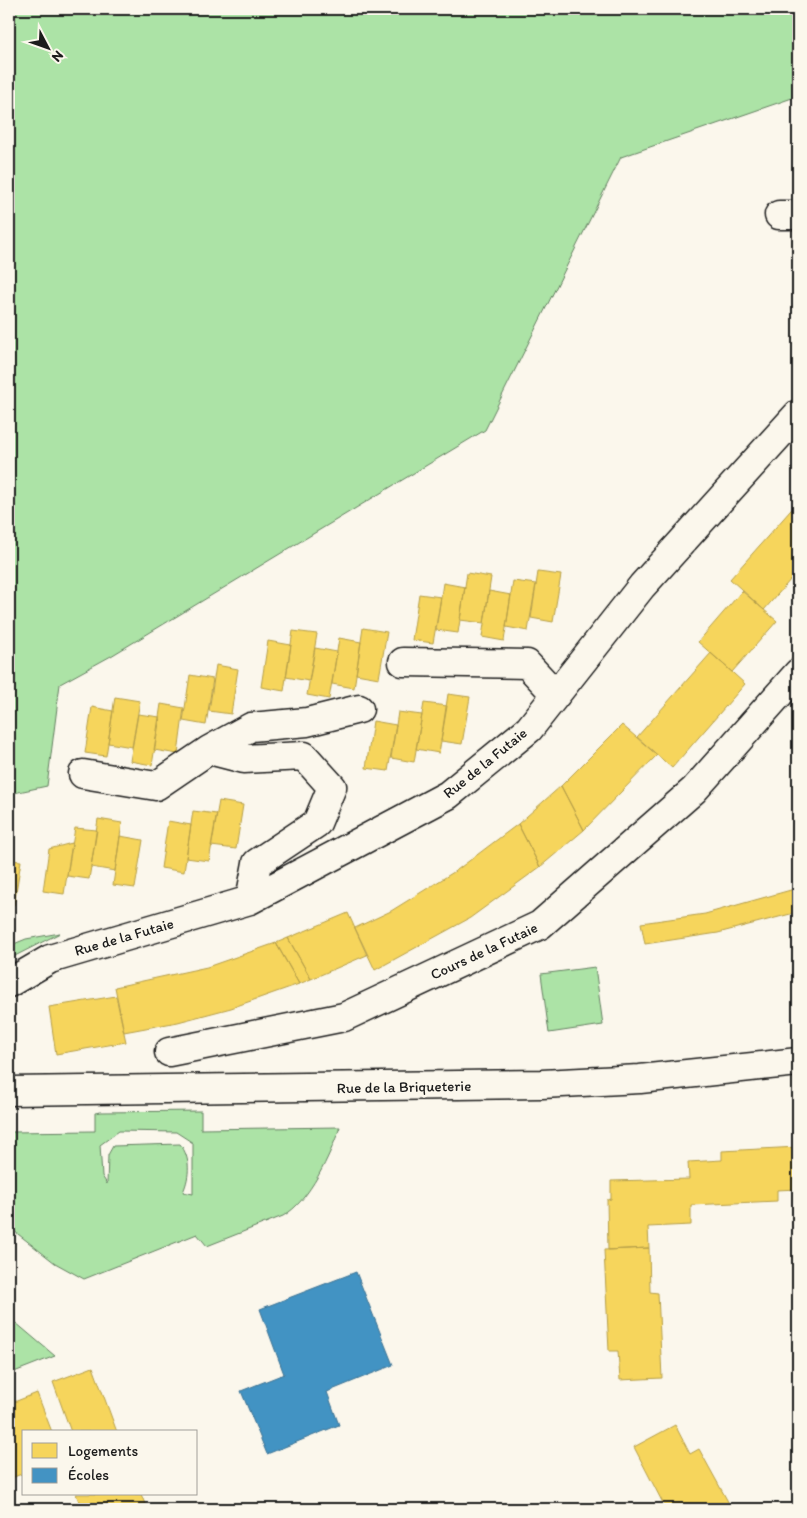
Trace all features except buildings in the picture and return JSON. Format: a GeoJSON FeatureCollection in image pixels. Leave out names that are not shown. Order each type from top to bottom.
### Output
{"type":"FeatureCollection","features":[{"type":"Feature","properties":{"kind":"street","name":"Rue de la Futaie"},"geometry":{"type":"LineString","coordinates":[[9,983],[50,959],[250,900],[448,795],[529,728],[642,586],[798,414]]}},
{"type":"Feature","properties":{"kind":"street"},"geometry":{"type":"LineString","coordinates":[[403,662],[527,664],[556,695]]}},
{"type":"Feature","properties":{"kind":"street","name":"Cours de la Futaie"},"geometry":{"type":"LineString","coordinates":[[169,1052],[344,1017],[540,925],[694,790],[798,672]]}},
{"type":"Feature","properties":{"kind":"street"},"geometry":{"type":"LineString","coordinates":[[83,774],[156,786],[209,750],[251,727],[307,722],[359,709]]}},
{"type":"Feature","properties":{"kind":"street"},"geometry":{"type":"LineString","coordinates":[[209,750],[244,759],[304,756],[332,786],[317,823],[257,863],[250,900]]}},
{"type":"Feature","properties":{"kind":"street","name":"Rue de la Briqueterie"},"geometry":{"type":"LineString","coordinates":[[9,1091],[542,1084],[640,1079],[798,1062]]}},
{"type":"Feature","properties":{"kind":"green space"},"geometry":{"type":"Polygon","coordinates":[[[9,9],[798,9],[798,96],[621,157],[485,430],[111,656],[60,684],[47,786],[9,794],[9,9]]]}},
{"type":"Feature","properties":{"kind":"green space"},"geometry":{"type":"Polygon","coordinates":[[[60,933],[9,959],[9,946],[26,939],[60,933]]]}},
{"type":"Feature","properties":{"kind":"green space"},"geometry":{"type":"Polygon","coordinates":[[[595,967],[603,1025],[549,1033],[541,974],[595,967]]]}},
{"type":"Feature","properties":{"kind":"green space"},"geometry":{"type":"Polygon","coordinates":[[[201,1111],[201,1129],[340,1127],[325,1164],[310,1189],[293,1209],[283,1216],[207,1246],[197,1234],[84,1279],[55,1263],[9,1227],[9,1113],[11,1132],[95,1131],[95,1113],[201,1111]],[[119,1131],[100,1145],[102,1176],[107,1184],[108,1155],[113,1146],[180,1144],[188,1161],[187,1180],[183,1192],[193,1194],[193,1143],[176,1132],[119,1131]]]}},
{"type":"Feature","properties":{"kind":"green space"},"geometry":{"type":"Polygon","coordinates":[[[9,1317],[55,1356],[9,1374],[9,1317]]]}}]}
